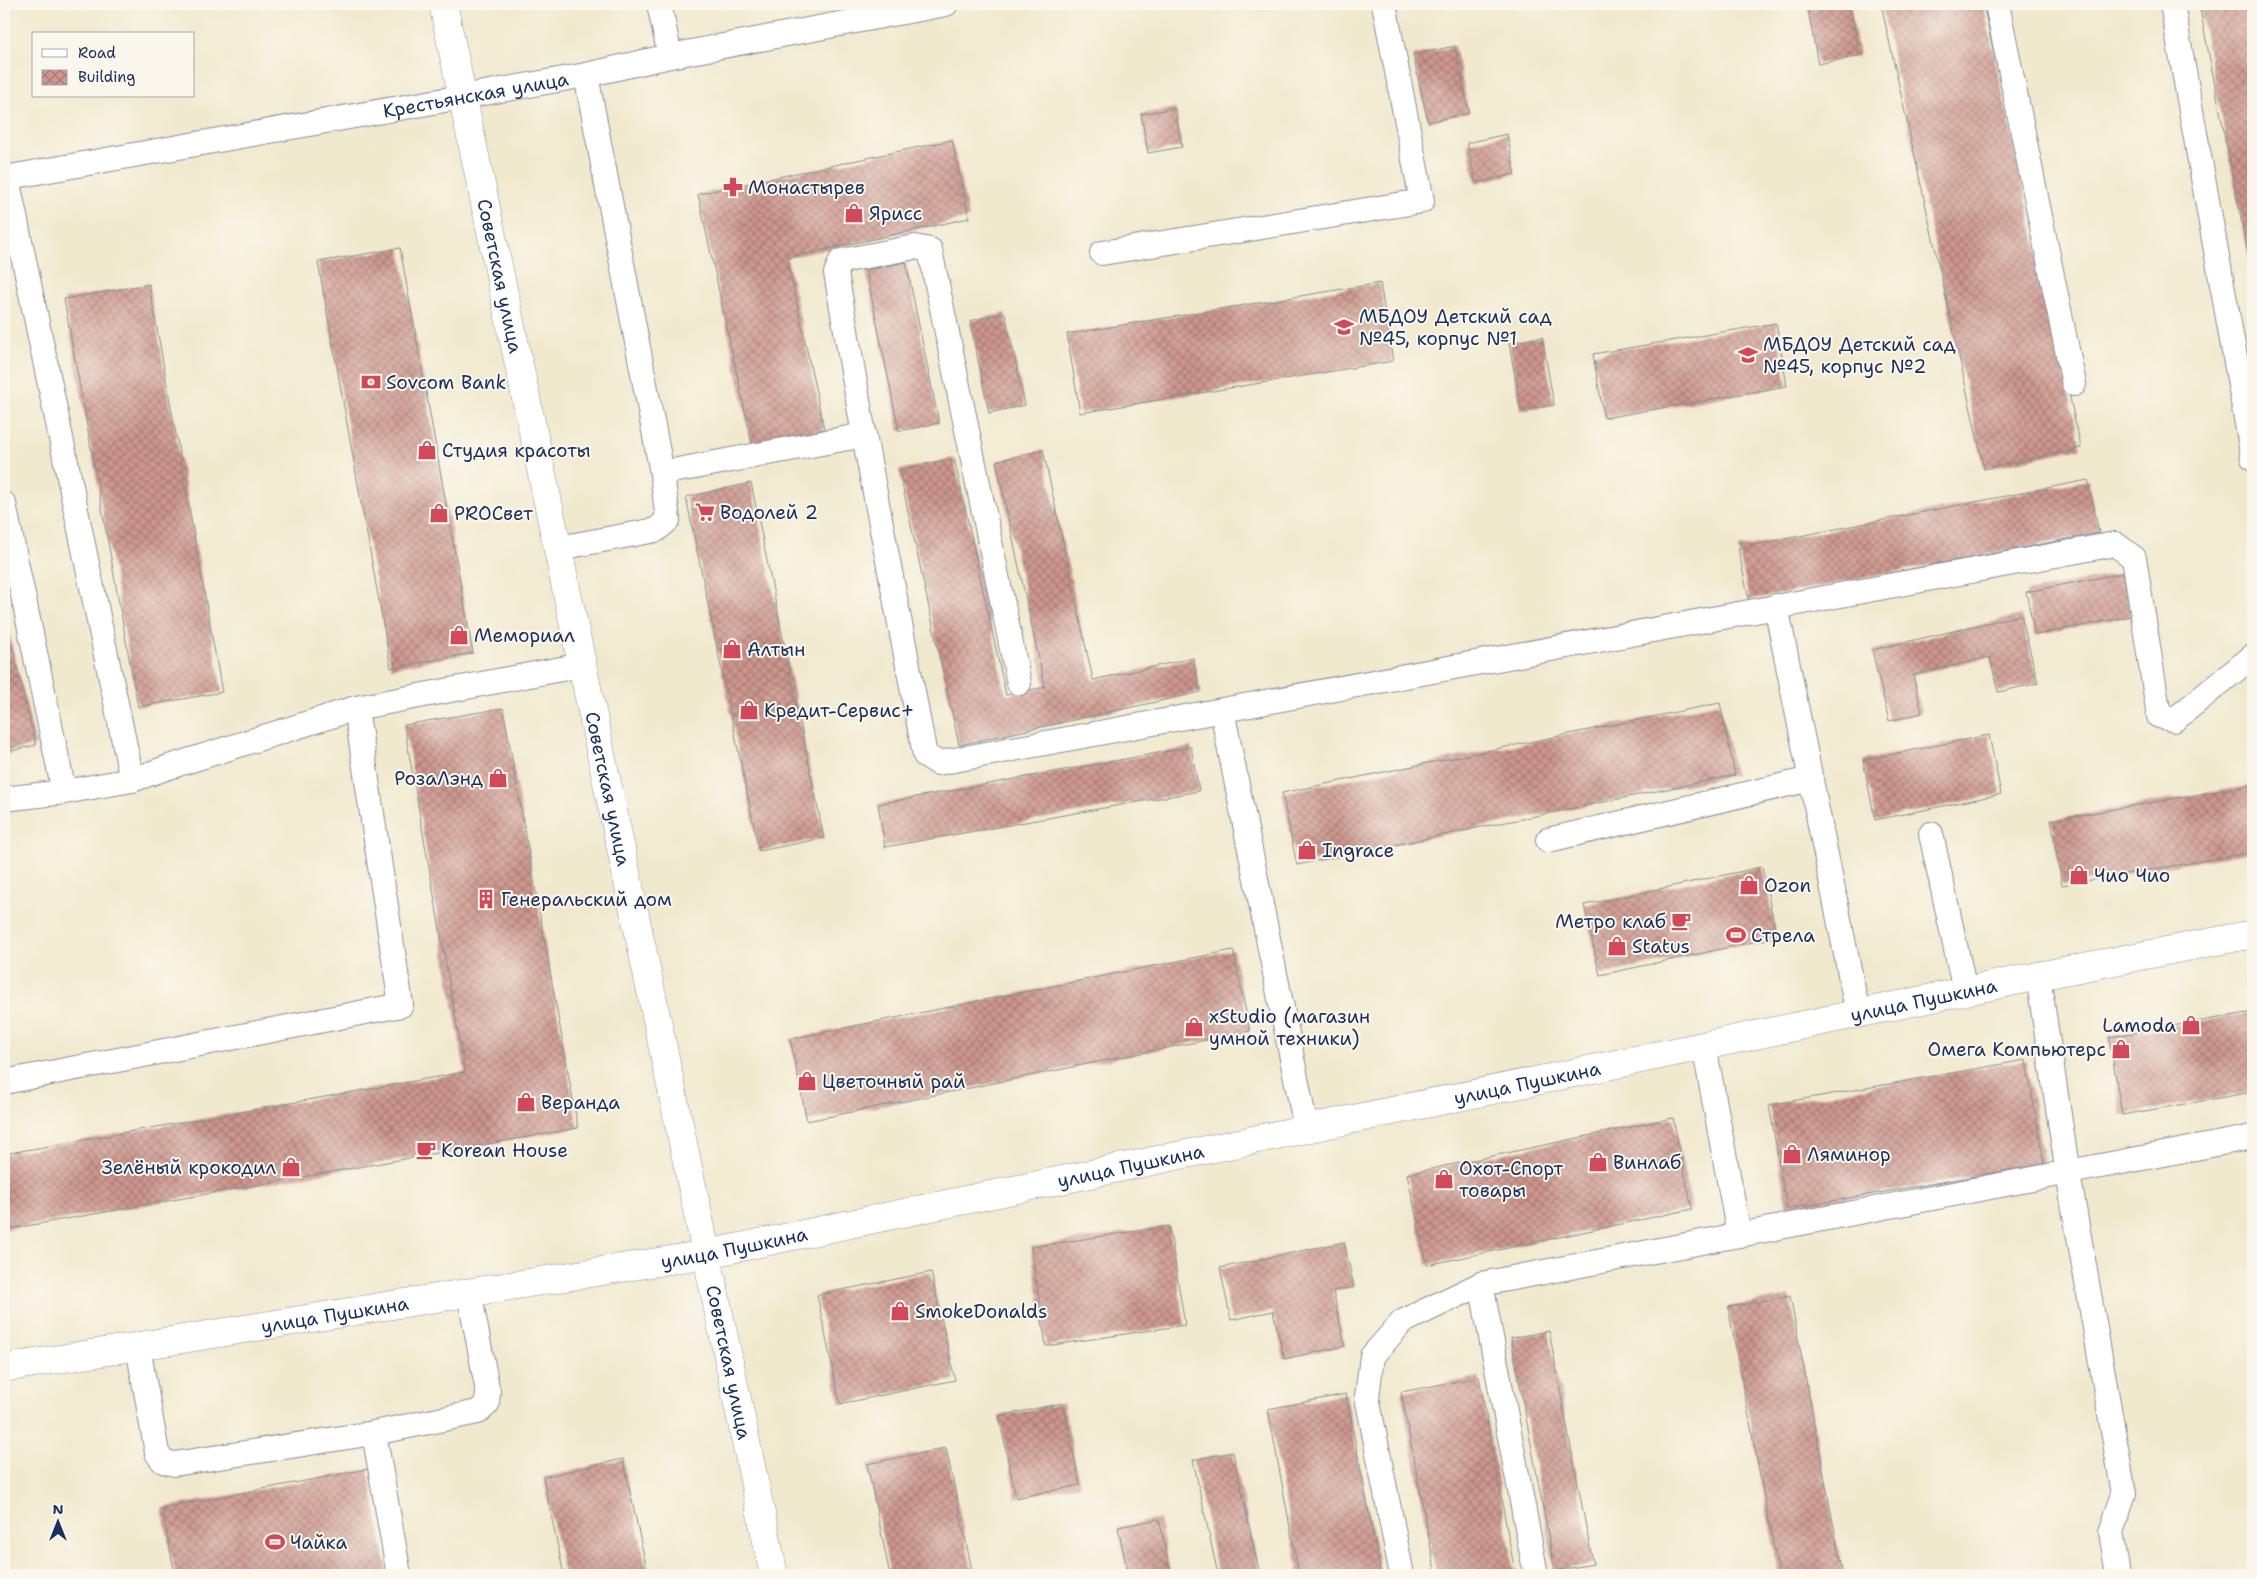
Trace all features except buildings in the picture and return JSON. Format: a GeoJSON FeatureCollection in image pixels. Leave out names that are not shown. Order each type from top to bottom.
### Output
{"type":"FeatureCollection","features":[{"type":"Feature","properties":{"kind":"main road","name":"Советская улица"},"geometry":{"type":"LineString","coordinates":[[443,4],[774,1575]]}},
{"type":"Feature","properties":{"kind":"main road","name":"улица Пушкина"},"geometry":{"type":"LineString","coordinates":[[4,1368],[707,1254],[1704,1045],[2253,934]]}},
{"type":"Feature","properties":{"kind":"lane"},"geometry":{"type":"LineString","coordinates":[[659,4],[670,56]]}},
{"type":"Feature","properties":{"kind":"lane","name":"Крестьянская улица"},"geometry":{"type":"LineString","coordinates":[[5,178],[586,75],[670,56],[946,4]]}},
{"type":"Feature","properties":{"kind":"lane"},"geometry":{"type":"LineString","coordinates":[[1102,253],[1422,201],[1384,4]]}},
{"type":"Feature","properties":{"kind":"lane"},"geometry":{"type":"LineString","coordinates":[[1997,4],[2074,384]]}},
{"type":"Feature","properties":{"kind":"lane"},"geometry":{"type":"LineString","coordinates":[[2172,4],[2253,458]]}},
{"type":"Feature","properties":{"kind":"lane"},"geometry":{"type":"LineString","coordinates":[[558,548],[656,530],[668,520],[662,473],[586,75]]}},
{"type":"Feature","properties":{"kind":"lane"},"geometry":{"type":"LineString","coordinates":[[5,178],[132,780]]}},
{"type":"Feature","properties":{"kind":"lane"},"geometry":{"type":"LineString","coordinates":[[1019,682],[930,250],[915,247],[842,260],[836,273],[864,436],[925,755],[938,763],[2115,544],[2134,558],[2159,716],[2174,720],[2253,656]]}},
{"type":"Feature","properties":{"kind":"lane"},"geometry":{"type":"LineString","coordinates":[[662,473],[864,436]]}},
{"type":"Feature","properties":{"kind":"lane"},"geometry":{"type":"LineString","coordinates":[[4,504],[64,792]]}},
{"type":"Feature","properties":{"kind":"lane"},"geometry":{"type":"LineString","coordinates":[[1776,606],[1858,1014]]}},
{"type":"Feature","properties":{"kind":"lane"},"geometry":{"type":"LineString","coordinates":[[4,799],[64,792],[132,780],[356,708],[582,665]]}},
{"type":"Feature","properties":{"kind":"lane"},"geometry":{"type":"LineString","coordinates":[[4,1082],[401,1005],[356,708]]}},
{"type":"Feature","properties":{"kind":"lane"},"geometry":{"type":"LineString","coordinates":[[1222,710],[1306,1128]]}},
{"type":"Feature","properties":{"kind":"lane"},"geometry":{"type":"LineString","coordinates":[[1548,840],[1811,779]]}},
{"type":"Feature","properties":{"kind":"lane"},"geometry":{"type":"LineString","coordinates":[[1931,834],[1965,991]]}},
{"type":"Feature","properties":{"kind":"lane"},"geometry":{"type":"LineString","coordinates":[[2038,976],[2068,1174],[2124,1494],[2111,1532],[2118,1575]]}},
{"type":"Feature","properties":{"kind":"lane"},"geometry":{"type":"LineString","coordinates":[[1704,1045],[1739,1235]]}},
{"type":"Feature","properties":{"kind":"lane"},"geometry":{"type":"LineString","coordinates":[[1402,1575],[1367,1396],[1372,1356],[1402,1322],[1481,1284],[2068,1174],[2253,1137]]}},
{"type":"Feature","properties":{"kind":"lane"},"geometry":{"type":"LineString","coordinates":[[1481,1284],[1536,1575]]}},
{"type":"Feature","properties":{"kind":"lane"},"geometry":{"type":"LineString","coordinates":[[138,1347],[157,1453],[163,1461],[174,1464],[374,1433],[478,1412],[487,1404],[488,1392],[469,1292]]}},
{"type":"Feature","properties":{"kind":"lane"},"geometry":{"type":"LineString","coordinates":[[374,1433],[398,1575]]}},
{"type":"Feature","properties":{"kind":"place","name":"Монастырев"},"geometry":{"type":"Point","coordinates":[733,187]}},
{"type":"Feature","properties":{"kind":"place","name":"Ярисс"},"geometry":{"type":"Point","coordinates":[854,213]}},
{"type":"Feature","properties":{"kind":"place","name":"МБДОУ Детский сад №45, корпус №1"},"geometry":{"type":"Point","coordinates":[1344,327]}},
{"type":"Feature","properties":{"kind":"place","name":"МБДОУ Детский сад №45, корпус №2"},"geometry":{"type":"Point","coordinates":[1748,355]}},
{"type":"Feature","properties":{"kind":"place","name":"Sovcom Bank"},"geometry":{"type":"Point","coordinates":[371,382]}},
{"type":"Feature","properties":{"kind":"place","name":"Студия красоты"},"geometry":{"type":"Point","coordinates":[427,450]}},
{"type":"Feature","properties":{"kind":"place","name":"Водолей 2"},"geometry":{"type":"Point","coordinates":[705,512]}},
{"type":"Feature","properties":{"kind":"place","name":"PROСвет"},"geometry":{"type":"Point","coordinates":[439,513]}},
{"type":"Feature","properties":{"kind":"place","name":"Мемориал"},"geometry":{"type":"Point","coordinates":[459,635]}},
{"type":"Feature","properties":{"kind":"place","name":"Алтын"},"geometry":{"type":"Point","coordinates":[732,649]}},
{"type":"Feature","properties":{"kind":"place","name":"Кредит-Сервис+"},"geometry":{"type":"Point","coordinates":[749,710]}},
{"type":"Feature","properties":{"kind":"place","name":"РозаЛэнд"},"geometry":{"type":"Point","coordinates":[498,778]}},
{"type":"Feature","properties":{"kind":"place","name":"Ingrace"},"geometry":{"type":"Point","coordinates":[1307,850]}},
{"type":"Feature","properties":{"kind":"place","name":"Чио Чио"},"geometry":{"type":"Point","coordinates":[2079,875]}},
{"type":"Feature","properties":{"kind":"place","name":"Ozon"},"geometry":{"type":"Point","coordinates":[1749,885]}},
{"type":"Feature","properties":{"kind":"place","name":"Генеральский дом"},"geometry":{"type":"Point","coordinates":[486,899]}},
{"type":"Feature","properties":{"kind":"place","name":"Метро клаб"},"geometry":{"type":"Point","coordinates":[1681,921]}},
{"type":"Feature","properties":{"kind":"place","name":"Стрела"},"geometry":{"type":"Point","coordinates":[1736,935]}},
{"type":"Feature","properties":{"kind":"place","name":"Status"},"geometry":{"type":"Point","coordinates":[1617,946]}},
{"type":"Feature","properties":{"kind":"place","name":"Lamoda"},"geometry":{"type":"Point","coordinates":[2191,1025]}},
{"type":"Feature","properties":{"kind":"place","name":"xStudio (магазин умной техники)"},"geometry":{"type":"Point","coordinates":[1194,1027]}},
{"type":"Feature","properties":{"kind":"place","name":"Омега Компьютерс"},"geometry":{"type":"Point","coordinates":[2121,1049]}},
{"type":"Feature","properties":{"kind":"place","name":"Цветочный рай"},"geometry":{"type":"Point","coordinates":[807,1081]}},
{"type":"Feature","properties":{"kind":"place","name":"Веранда"},"geometry":{"type":"Point","coordinates":[526,1102]}},
{"type":"Feature","properties":{"kind":"place","name":"Korean House"},"geometry":{"type":"Point","coordinates":[426,1150]}},
{"type":"Feature","properties":{"kind":"place","name":"Ляминор"},"geometry":{"type":"Point","coordinates":[1792,1154]}},
{"type":"Feature","properties":{"kind":"place","name":"Винлаб"},"geometry":{"type":"Point","coordinates":[1598,1162]}},
{"type":"Feature","properties":{"kind":"place","name":"Зелёный крокодил"},"geometry":{"type":"Point","coordinates":[291,1167]}},
{"type":"Feature","properties":{"kind":"place","name":"Охот-Спорт товары"},"geometry":{"type":"Point","coordinates":[1444,1179]}},
{"type":"Feature","properties":{"kind":"place","name":"SmokeDonalds"},"geometry":{"type":"Point","coordinates":[900,1311]}},
{"type":"Feature","properties":{"kind":"place","name":"Чайка"},"geometry":{"type":"Point","coordinates":[275,1542]}}]}
